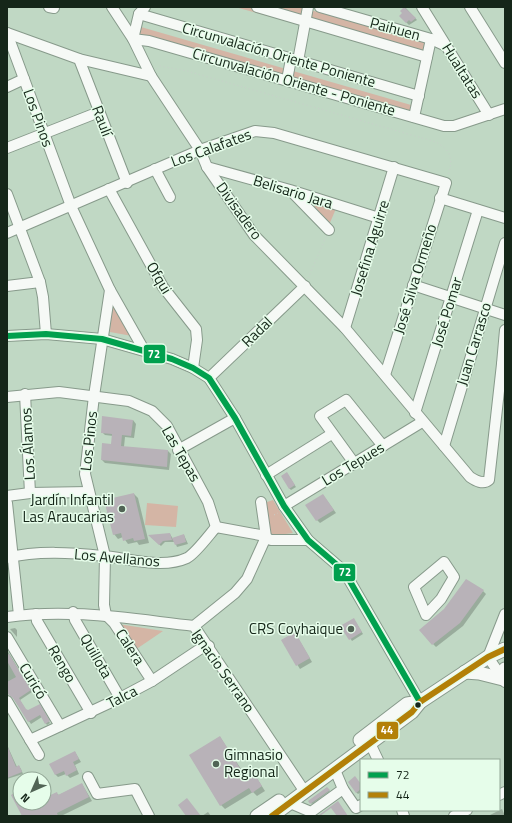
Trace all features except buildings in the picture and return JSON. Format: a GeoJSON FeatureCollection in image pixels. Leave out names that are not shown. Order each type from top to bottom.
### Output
{"type":"FeatureCollection","features":[{"type":"Feature","properties":{"kind":"main road"},"geometry":{"type":"LineString","coordinates":[[257,816],[334,770],[407,704],[420,702],[488,657],[505,649]]}},
{"type":"Feature","properties":{"kind":"main road"},"geometry":{"type":"LineString","coordinates":[[465,672],[504,677]]}},
{"type":"Feature","properties":{"kind":"main road"},"geometry":{"type":"LineString","coordinates":[[272,816],[290,803],[302,789],[368,739]]}},
{"type":"Feature","properties":{"kind":"street"},"geometry":{"type":"LineString","coordinates":[[112,7],[133,39],[151,76]]}},
{"type":"Feature","properties":{"kind":"street"},"geometry":{"type":"LineString","coordinates":[[257,7],[427,57]]}},
{"type":"Feature","properties":{"kind":"street"},"geometry":{"type":"LineString","coordinates":[[287,80],[306,22],[308,7]]}},
{"type":"Feature","properties":{"kind":"street","name":"Paihuen"},"geometry":{"type":"LineString","coordinates":[[320,7],[431,39],[446,46]]}},
{"type":"Feature","properties":{"kind":"street"},"geometry":{"type":"LineString","coordinates":[[353,17],[356,7]]}},
{"type":"Feature","properties":{"kind":"street","name":"Hualtatas"},"geometry":{"type":"LineString","coordinates":[[422,7],[489,115]]}},
{"type":"Feature","properties":{"kind":"street"},"geometry":{"type":"LineString","coordinates":[[470,7],[505,63]]}},
{"type":"Feature","properties":{"kind":"street"},"geometry":{"type":"LineString","coordinates":[[133,39],[142,10]]}},
{"type":"Feature","properties":{"kind":"street","name":"Circunvalación Oriente Poniente"},"geometry":{"type":"LineString","coordinates":[[142,10],[294,60],[419,96]]}},
{"type":"Feature","properties":{"kind":"street"},"geometry":{"type":"LineString","coordinates":[[7,33],[79,59],[151,76]]}},
{"type":"Feature","properties":{"kind":"street","name":"Los Pinos"},"geometry":{"type":"LineString","coordinates":[[7,33],[71,206],[110,290],[144,350]]}},
{"type":"Feature","properties":{"kind":"street","name":"Circunvalación Oriente - Poniente"},"geometry":{"type":"LineString","coordinates":[[133,39],[149,41],[444,126],[454,126],[489,115]]}},
{"type":"Feature","properties":{"kind":"street"},"geometry":{"type":"LineString","coordinates":[[414,117],[431,39]]}},
{"type":"Feature","properties":{"kind":"street","name":"Raulí"},"geometry":{"type":"LineString","coordinates":[[79,59],[127,183]]}},
{"type":"Feature","properties":{"kind":"street","name":"Divisadero"},"geometry":{"type":"LineString","coordinates":[[151,76],[200,150],[207,167],[254,235],[345,328],[422,422],[470,477],[476,481],[484,483],[489,480],[504,365]]}},
{"type":"Feature","properties":{"kind":"street"},"geometry":{"type":"LineString","coordinates":[[7,87],[24,79]]}},
{"type":"Feature","properties":{"kind":"street"},"geometry":{"type":"LineString","coordinates":[[489,115],[505,109]]}},
{"type":"Feature","properties":{"kind":"street"},"geometry":{"type":"LineString","coordinates":[[7,148],[99,112]]}},
{"type":"Feature","properties":{"kind":"street","name":"Los Calafates"},"geometry":{"type":"LineString","coordinates":[[7,233],[109,189],[127,183],[155,169],[200,150],[255,130],[274,133],[446,183]]}},
{"type":"Feature","properties":{"kind":"street","name":"Belisario Jara"},"geometry":{"type":"LineString","coordinates":[[207,167],[290,190],[379,218]]}},
{"type":"Feature","properties":{"kind":"street","name":"Josefina Aguirre"},"geometry":{"type":"LineString","coordinates":[[345,328],[394,167]]}},
{"type":"Feature","properties":{"kind":"street"},"geometry":{"type":"LineString","coordinates":[[155,169],[170,197]]}},
{"type":"Feature","properties":{"kind":"street","name":"José Silva Ormeño"},"geometry":{"type":"LineString","coordinates":[[385,376],[440,198],[446,183]]}},
{"type":"Feature","properties":{"kind":"street","name":"Ofqui"},"geometry":{"type":"LineString","coordinates":[[109,189],[163,287],[196,329],[197,340],[193,368]]}},
{"type":"Feature","properties":{"kind":"street"},"geometry":{"type":"LineString","coordinates":[[290,190],[329,230]]}},
{"type":"Feature","properties":{"kind":"street"},"geometry":{"type":"LineString","coordinates":[[7,194],[40,282],[43,297],[46,334]]}},
{"type":"Feature","properties":{"kind":"street"},"geometry":{"type":"LineString","coordinates":[[440,198],[505,218]]}},
{"type":"Feature","properties":{"kind":"street","name":"José Pomar"},"geometry":{"type":"LineString","coordinates":[[415,413],[478,210]]}},
{"type":"Feature","properties":{"kind":"street","name":"Juan Carrasco"},"geometry":{"type":"LineString","coordinates":[[444,446],[505,243]]}},
{"type":"Feature","properties":{"kind":"street"},"geometry":{"type":"LineString","coordinates":[[7,286],[40,282]]}},
{"type":"Feature","properties":{"kind":"street"},"geometry":{"type":"LineString","coordinates":[[413,285],[505,315]]}},
{"type":"Feature","properties":{"kind":"street","name":"Radal"},"geometry":{"type":"LineString","coordinates":[[209,378],[305,286]]}},
{"type":"Feature","properties":{"kind":"street","name":"Los Pinos"},"geometry":{"type":"LineString","coordinates":[[106,615],[104,605],[105,556],[84,474],[110,290]]}},
{"type":"Feature","properties":{"kind":"street"},"geometry":{"type":"LineString","coordinates":[[504,365],[505,330]]}},
{"type":"Feature","properties":{"kind":"street"},"geometry":{"type":"LineString","coordinates":[[7,336],[46,334],[102,339],[144,350],[193,368],[209,378],[235,418],[266,475],[282,509],[308,540],[344,572],[420,702]]}},
{"type":"Feature","properties":{"kind":"street","name":"Las Tepas"},"geometry":{"type":"LineString","coordinates":[[7,397],[25,394],[59,392],[129,402],[152,411],[167,426],[178,450],[208,502],[216,527]]}},
{"type":"Feature","properties":{"kind":"street","name":"Los Álamos"},"geometry":{"type":"LineString","coordinates":[[25,394],[30,493]]}},
{"type":"Feature","properties":{"kind":"street"},"geometry":{"type":"LineString","coordinates":[[354,463],[320,416],[334,407],[346,400],[383,446]]}},
{"type":"Feature","properties":{"kind":"street"},"geometry":{"type":"LineString","coordinates":[[178,450],[235,418]]}},
{"type":"Feature","properties":{"kind":"street","name":"Los Tepues"},"geometry":{"type":"LineString","coordinates":[[282,509],[422,422]]}},
{"type":"Feature","properties":{"kind":"street"},"geometry":{"type":"LineString","coordinates":[[266,475],[330,435]]}},
{"type":"Feature","properties":{"kind":"street"},"geometry":{"type":"LineString","coordinates":[[7,496],[30,493],[89,492]]}},
{"type":"Feature","properties":{"kind":"street"},"geometry":{"type":"LineString","coordinates":[[194,626],[235,593],[247,579],[266,537],[261,502]]}},
{"type":"Feature","properties":{"kind":"street"},"geometry":{"type":"LineString","coordinates":[[7,503],[10,557],[19,615]]}},
{"type":"Feature","properties":{"kind":"street"},"geometry":{"type":"LineString","coordinates":[[216,527],[266,537],[271,540],[308,540]]}},
{"type":"Feature","properties":{"kind":"street","name":"Los Avellanos"},"geometry":{"type":"LineString","coordinates":[[10,557],[58,554],[105,556],[156,562],[180,561],[189,557],[216,527]]}},
{"type":"Feature","properties":{"kind":"street"},"geometry":{"type":"LineString","coordinates":[[444,562],[454,577],[441,599],[426,615],[414,587],[444,562]]}},
{"type":"Feature","properties":{"kind":"street","name":"Ignacio Serrano"},"geometry":{"type":"LineString","coordinates":[[7,617],[73,612],[194,626],[209,646],[302,789]]}},
{"type":"Feature","properties":{"kind":"street","name":"Quillota"},"geometry":{"type":"LineString","coordinates":[[73,612],[75,620],[120,698]]}},
{"type":"Feature","properties":{"kind":"street","name":"Rengo"},"geometry":{"type":"LineString","coordinates":[[36,614],[37,621],[91,713]]}},
{"type":"Feature","properties":{"kind":"street"},"geometry":{"type":"LineString","coordinates":[[504,677],[488,657],[505,614]]}},
{"type":"Feature","properties":{"kind":"street","name":"Calera"},"geometry":{"type":"LineString","coordinates":[[106,615],[114,623],[152,681]]}},
{"type":"Feature","properties":{"kind":"street","name":"Curicó"},"geometry":{"type":"LineString","coordinates":[[7,637],[60,726]]}},
{"type":"Feature","properties":{"kind":"street","name":"Talca"},"geometry":{"type":"LineString","coordinates":[[30,740],[91,713],[120,698],[152,681],[203,647],[209,646]]}},
{"type":"Feature","properties":{"kind":"street"},"geometry":{"type":"LineString","coordinates":[[7,701],[39,755]]}},
{"type":"Feature","properties":{"kind":"street"},"geometry":{"type":"LineString","coordinates":[[368,739],[378,759]]}},
{"type":"Feature","properties":{"kind":"street"},"geometry":{"type":"LineString","coordinates":[[334,770],[343,789],[356,808],[360,806]]}},
{"type":"Feature","properties":{"kind":"street"},"geometry":{"type":"LineString","coordinates":[[88,777],[97,794],[135,789],[149,816]]}},
{"type":"Feature","properties":{"kind":"street"},"geometry":{"type":"LineString","coordinates":[[290,803],[311,812],[343,789]]}},
{"type":"Feature","properties":{"kind":"street"},"geometry":{"type":"LineString","coordinates":[[454,816],[465,811]]}},
{"type":"Feature","properties":{"kind":"path"},"geometry":{"type":"LineString","coordinates":[[151,76],[160,66],[172,67],[436,142],[446,148],[451,157],[451,168],[446,183]]}},
{"type":"Feature","properties":{"kind":"path"},"geometry":{"type":"LineString","coordinates":[[305,286],[339,206]]}},
{"type":"Feature","properties":{"kind":"path"},"geometry":{"type":"LineString","coordinates":[[274,516],[282,509]]}},
{"type":"Feature","properties":{"kind":"shaded area"},"geometry":{"type":"Polygon","coordinates":[[[235,7],[299,7],[431,42],[425,60],[235,7]]]}},
{"type":"Feature","properties":{"kind":"shaded area"},"geometry":{"type":"Polygon","coordinates":[[[141,27],[411,105],[409,117],[137,38],[141,27]]]}},
{"type":"Feature","properties":{"kind":"shaded area"},"geometry":{"type":"Polygon","coordinates":[[[304,193],[338,204],[329,225],[304,193]]]}},
{"type":"Feature","properties":{"kind":"shaded area"},"geometry":{"type":"Polygon","coordinates":[[[112,298],[132,336],[110,332],[112,298]]]}},
{"type":"Feature","properties":{"kind":"shaded area"},"geometry":{"type":"Polygon","coordinates":[[[273,500],[293,533],[278,535],[268,533],[264,503],[273,500]]]}},
{"type":"Feature","properties":{"kind":"shaded area"},"geometry":{"type":"Polygon","coordinates":[[[147,503],[178,506],[176,527],[145,525],[147,503]]]}},
{"type":"Feature","properties":{"kind":"shaded area"},"geometry":{"type":"Polygon","coordinates":[[[118,624],[163,631],[135,650],[118,624]]]}},
{"type":"Feature","properties":{"kind":"transit line","name":"72"},"geometry":{"type":"LineString","coordinates":[[7,336],[46,334],[102,339],[172,359],[193,368],[209,378],[235,418],[284,506],[308,540],[344,571],[420,702]]}},
{"type":"Feature","properties":{"kind":"transit line","name":"44"},"geometry":{"type":"LineString","coordinates":[[272,816],[412,712],[420,702],[488,657],[505,649]]}},
{"type":"Feature","properties":{"kind":"place","name":"Jardín Infantil Las Araucarias"},"geometry":{"type":"Point","coordinates":[122,509]}},
{"type":"Feature","properties":{"kind":"place","name":"CRS Coyhaique"},"geometry":{"type":"Point","coordinates":[351,629]}},
{"type":"Feature","properties":{"kind":"place","name":"Gimnasio Regional"},"geometry":{"type":"Point","coordinates":[216,764]}}]}
